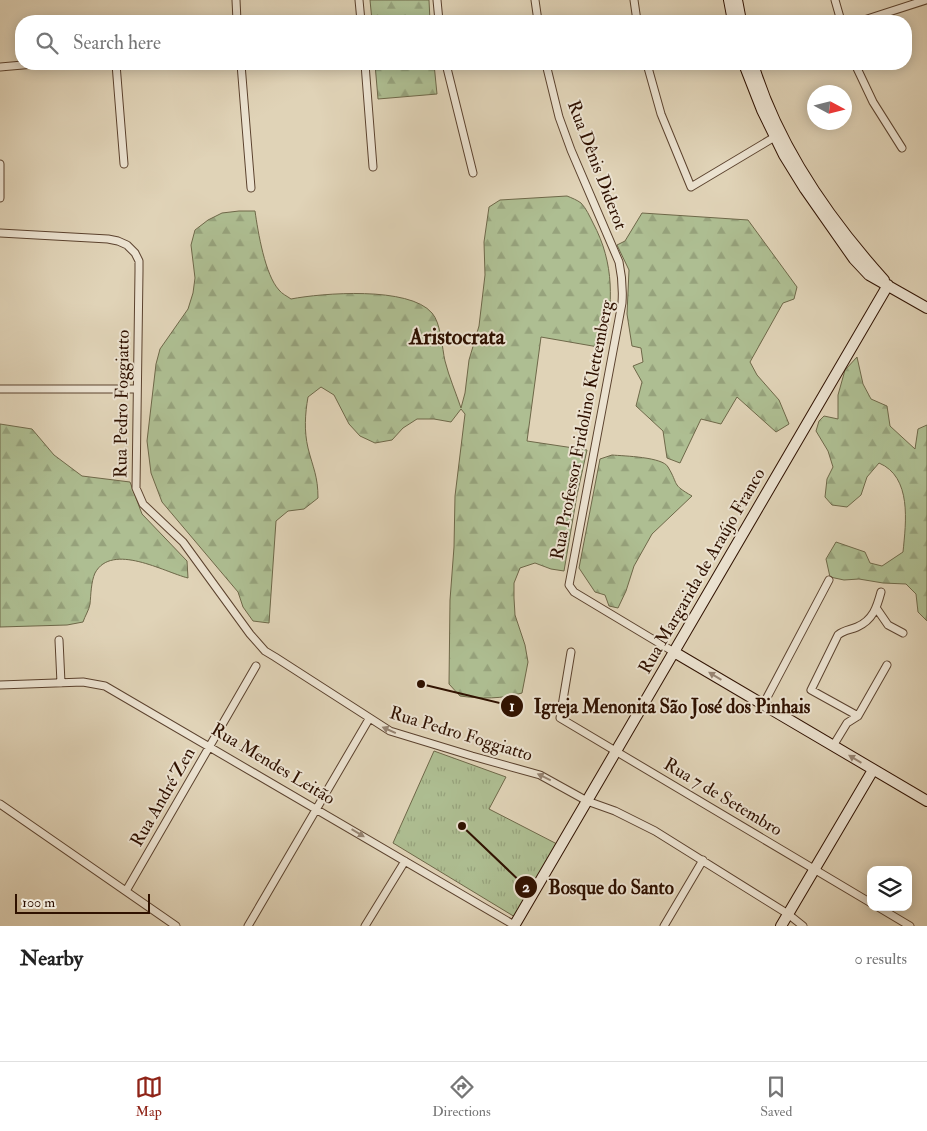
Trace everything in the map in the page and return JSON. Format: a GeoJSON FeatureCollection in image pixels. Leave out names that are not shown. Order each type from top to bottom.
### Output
{"type":"FeatureCollection","features":[{"type":"Feature","properties":{"kind":"street"},"geometry":{"type":"LineString","coordinates":[[236,0],[237,15]]}},
{"type":"Feature","properties":{"kind":"street"},"geometry":{"type":"LineString","coordinates":[[360,0],[361,15]]}},
{"type":"Feature","properties":{"kind":"street"},"geometry":{"type":"LineString","coordinates":[[436,0],[438,15]]}},
{"type":"Feature","properties":{"kind":"street"},"geometry":{"type":"LineString","coordinates":[[535,0],[537,15]]}},
{"type":"Feature","properties":{"kind":"street"},"geometry":{"type":"LineString","coordinates":[[634,0],[636,15]]}},
{"type":"Feature","properties":{"kind":"street"},"geometry":{"type":"LineString","coordinates":[[730,0],[733,15]]}},
{"type":"Feature","properties":{"kind":"street"},"geometry":{"type":"LineString","coordinates":[[737,0],[740,15]]}},
{"type":"Feature","properties":{"kind":"street"},"geometry":{"type":"LineString","coordinates":[[835,0],[839,15]]}},
{"type":"Feature","properties":{"kind":"street"},"geometry":{"type":"LineString","coordinates":[[880,15],[926,0]]}},
{"type":"Feature","properties":{"kind":"street"},"geometry":{"type":"LineString","coordinates":[[0,67],[15,66]]}},
{"type":"Feature","properties":{"kind":"street"},"geometry":{"type":"LineString","coordinates":[[116,70],[124,164]]}},
{"type":"Feature","properties":{"kind":"street"},"geometry":{"type":"LineString","coordinates":[[241,70],[251,188]]}},
{"type":"Feature","properties":{"kind":"street"},"geometry":{"type":"LineString","coordinates":[[365,70],[373,166]]}},
{"type":"Feature","properties":{"kind":"street"},"geometry":{"type":"LineString","coordinates":[[447,70],[473,173]]}},
{"type":"Feature","properties":{"kind":"street","name":"Rua Dênis Diderot"},"geometry":{"type":"LineString","coordinates":[[547,70],[559,117],[568,142],[614,250],[622,277]]}},
{"type":"Feature","properties":{"kind":"street"},"geometry":{"type":"LineString","coordinates":[[649,70],[661,114],[691,187],[778,136]]}},
{"type":"Feature","properties":{"kind":"street"},"geometry":{"type":"LineString","coordinates":[[747,70],[778,136],[850,240],[888,285],[927,308]]}},
{"type":"Feature","properties":{"kind":"street"},"geometry":{"type":"LineString","coordinates":[[755,70],[778,136]]}},
{"type":"Feature","properties":{"kind":"street"},"geometry":{"type":"LineString","coordinates":[[858,70],[873,102],[902,148]]}},
{"type":"Feature","properties":{"kind":"street"},"geometry":{"type":"LineString","coordinates":[[0,164],[0,198]]}},
{"type":"Feature","properties":{"kind":"street","name":"Rua Pedro Foggiatto"},"geometry":{"type":"LineString","coordinates":[[0,233],[108,239],[127,245],[135,253],[139,261],[140,271],[136,488],[143,504],[183,542],[250,634],[265,651],[369,719],[398,734],[540,775],[587,801],[615,811],[655,830],[788,914],[803,926]]}},
{"type":"Feature","properties":{"kind":"street","name":"Rua Professor Fridolino Klettemberg"},"geometry":{"type":"LineString","coordinates":[[622,277],[622,303],[569,581],[570,589],[674,652]]}},
{"type":"Feature","properties":{"kind":"street","name":"Rua Margarida de Araújo Franco"},"geometry":{"type":"LineString","coordinates":[[514,926],[888,285]]}},
{"type":"Feature","properties":{"kind":"street"},"geometry":{"type":"LineString","coordinates":[[0,389],[137,389]]}},
{"type":"Feature","properties":{"kind":"street"},"geometry":{"type":"LineString","coordinates":[[763,704],[828,580]]}},
{"type":"Feature","properties":{"kind":"street"},"geometry":{"type":"LineString","coordinates":[[858,716],[811,690],[838,635],[843,630],[862,624],[877,609],[881,592]]}},
{"type":"Feature","properties":{"kind":"street"},"geometry":{"type":"LineString","coordinates":[[877,609],[888,625],[903,633]]}},
{"type":"Feature","properties":{"kind":"street"},"geometry":{"type":"LineString","coordinates":[[59,640],[61,683]]}},
{"type":"Feature","properties":{"kind":"street","name":"Rua 7 de Setembro"},"geometry":{"type":"LineString","coordinates":[[571,652],[560,718],[867,901]]}},
{"type":"Feature","properties":{"kind":"street"},"geometry":{"type":"LineString","coordinates":[[674,652],[927,802]]}},
{"type":"Feature","properties":{"kind":"street"},"geometry":{"type":"LineString","coordinates":[[833,746],[847,723],[858,716],[887,665]]}},
{"type":"Feature","properties":{"kind":"street","name":"Rua André Zen"},"geometry":{"type":"LineString","coordinates":[[126,891],[256,666]]}},
{"type":"Feature","properties":{"kind":"street","name":"Rua Mendes Leitão"},"geometry":{"type":"LineString","coordinates":[[0,685],[83,682],[105,686],[514,926]]}},
{"type":"Feature","properties":{"kind":"street"},"geometry":{"type":"LineString","coordinates":[[248,926],[369,719]]}},
{"type":"Feature","properties":{"kind":"street"},"geometry":{"type":"LineString","coordinates":[[781,926],[873,770]]}},
{"type":"Feature","properties":{"kind":"street"},"geometry":{"type":"LineString","coordinates":[[0,804],[176,926]]}},
{"type":"Feature","properties":{"kind":"street"},"geometry":{"type":"LineString","coordinates":[[664,926],[702,860]]}},
{"type":"Feature","properties":{"kind":"street"},"geometry":{"type":"LineString","coordinates":[[366,926],[405,861]]}},
{"type":"Feature","properties":{"kind":"street"},"geometry":{"type":"LineString","coordinates":[[885,911],[910,926]]}},
{"type":"Feature","properties":{"kind":"green space"},"geometry":{"type":"Polygon","coordinates":[[[370,0],[429,0],[430,15],[371,15],[370,0]]]}},
{"type":"Feature","properties":{"kind":"green space"},"geometry":{"type":"Polygon","coordinates":[[[376,70],[435,70],[437,94],[378,99],[376,70]]]}},
{"type":"Feature","properties":{"kind":"green space"},"geometry":{"type":"Polygon","coordinates":[[[567,196],[583,205],[600,238],[609,269],[609,315],[604,348],[541,337],[527,441],[587,450],[564,571],[551,569],[535,563],[520,568],[514,583],[515,615],[525,645],[528,662],[522,693],[499,697],[468,697],[460,696],[449,684],[450,600],[455,496],[465,414],[461,409],[451,422],[417,419],[403,428],[392,440],[375,443],[360,436],[349,424],[334,395],[321,387],[308,397],[306,435],[316,478],[318,498],[304,509],[288,511],[276,521],[269,623],[253,621],[243,607],[238,592],[162,502],[151,473],[147,441],[156,364],[160,349],[188,309],[193,293],[195,278],[191,245],[195,230],[208,220],[222,213],[255,211],[263,253],[270,274],[280,291],[291,299],[323,295],[364,294],[385,295],[421,304],[435,317],[447,367],[461,408],[469,360],[479,326],[485,275],[484,242],[489,207],[500,200],[567,196]]]}},
{"type":"Feature","properties":{"kind":"green space"},"geometry":{"type":"Polygon","coordinates":[[[642,213],[748,220],[797,287],[794,299],[783,303],[750,362],[757,375],[779,400],[789,424],[776,432],[737,397],[721,424],[701,419],[680,463],[667,458],[663,431],[636,406],[642,382],[633,366],[643,362],[641,348],[632,346],[627,314],[629,270],[617,245],[625,241],[642,213]]]}},
{"type":"Feature","properties":{"kind":"green space"},"geometry":{"type":"Polygon","coordinates":[[[857,357],[863,384],[871,399],[887,406],[890,426],[915,449],[918,429],[927,425],[927,621],[918,612],[916,594],[906,584],[859,579],[844,580],[830,577],[826,559],[836,542],[865,552],[870,563],[882,566],[903,552],[905,514],[902,489],[890,470],[879,463],[867,477],[861,495],[847,507],[832,505],[825,497],[827,479],[833,467],[828,451],[816,431],[819,421],[824,416],[838,419],[838,395],[845,370],[857,357]]]}},
{"type":"Feature","properties":{"kind":"green space"},"geometry":{"type":"Polygon","coordinates":[[[0,424],[32,429],[54,455],[82,476],[130,482],[142,514],[187,561],[188,578],[139,562],[126,559],[113,560],[103,564],[95,573],[89,606],[83,622],[67,625],[0,627],[0,424]]]}},
{"type":"Feature","properties":{"kind":"green space"},"geometry":{"type":"Polygon","coordinates":[[[612,455],[643,458],[665,464],[676,484],[692,496],[652,534],[634,566],[618,608],[609,606],[605,595],[595,592],[579,568],[600,459],[612,455]]]}},
{"type":"Feature","properties":{"kind":"green space"},"geometry":{"type":"Polygon","coordinates":[[[434,751],[506,777],[489,809],[557,844],[515,917],[393,843],[434,751]]]}},
{"type":"Feature","properties":{"kind":"place","name":"Igreja Menonita São José dos Pinhais"},"geometry":{"type":"Point","coordinates":[421,684]}},
{"type":"Feature","properties":{"kind":"place","name":"Bosque do Santo"},"geometry":{"type":"Point","coordinates":[462,826]}},
{"type":"Feature","properties":{"kind":"district","name":"Aristocrata"},"geometry":{"type":"Point","coordinates":[457,337]}}]}
